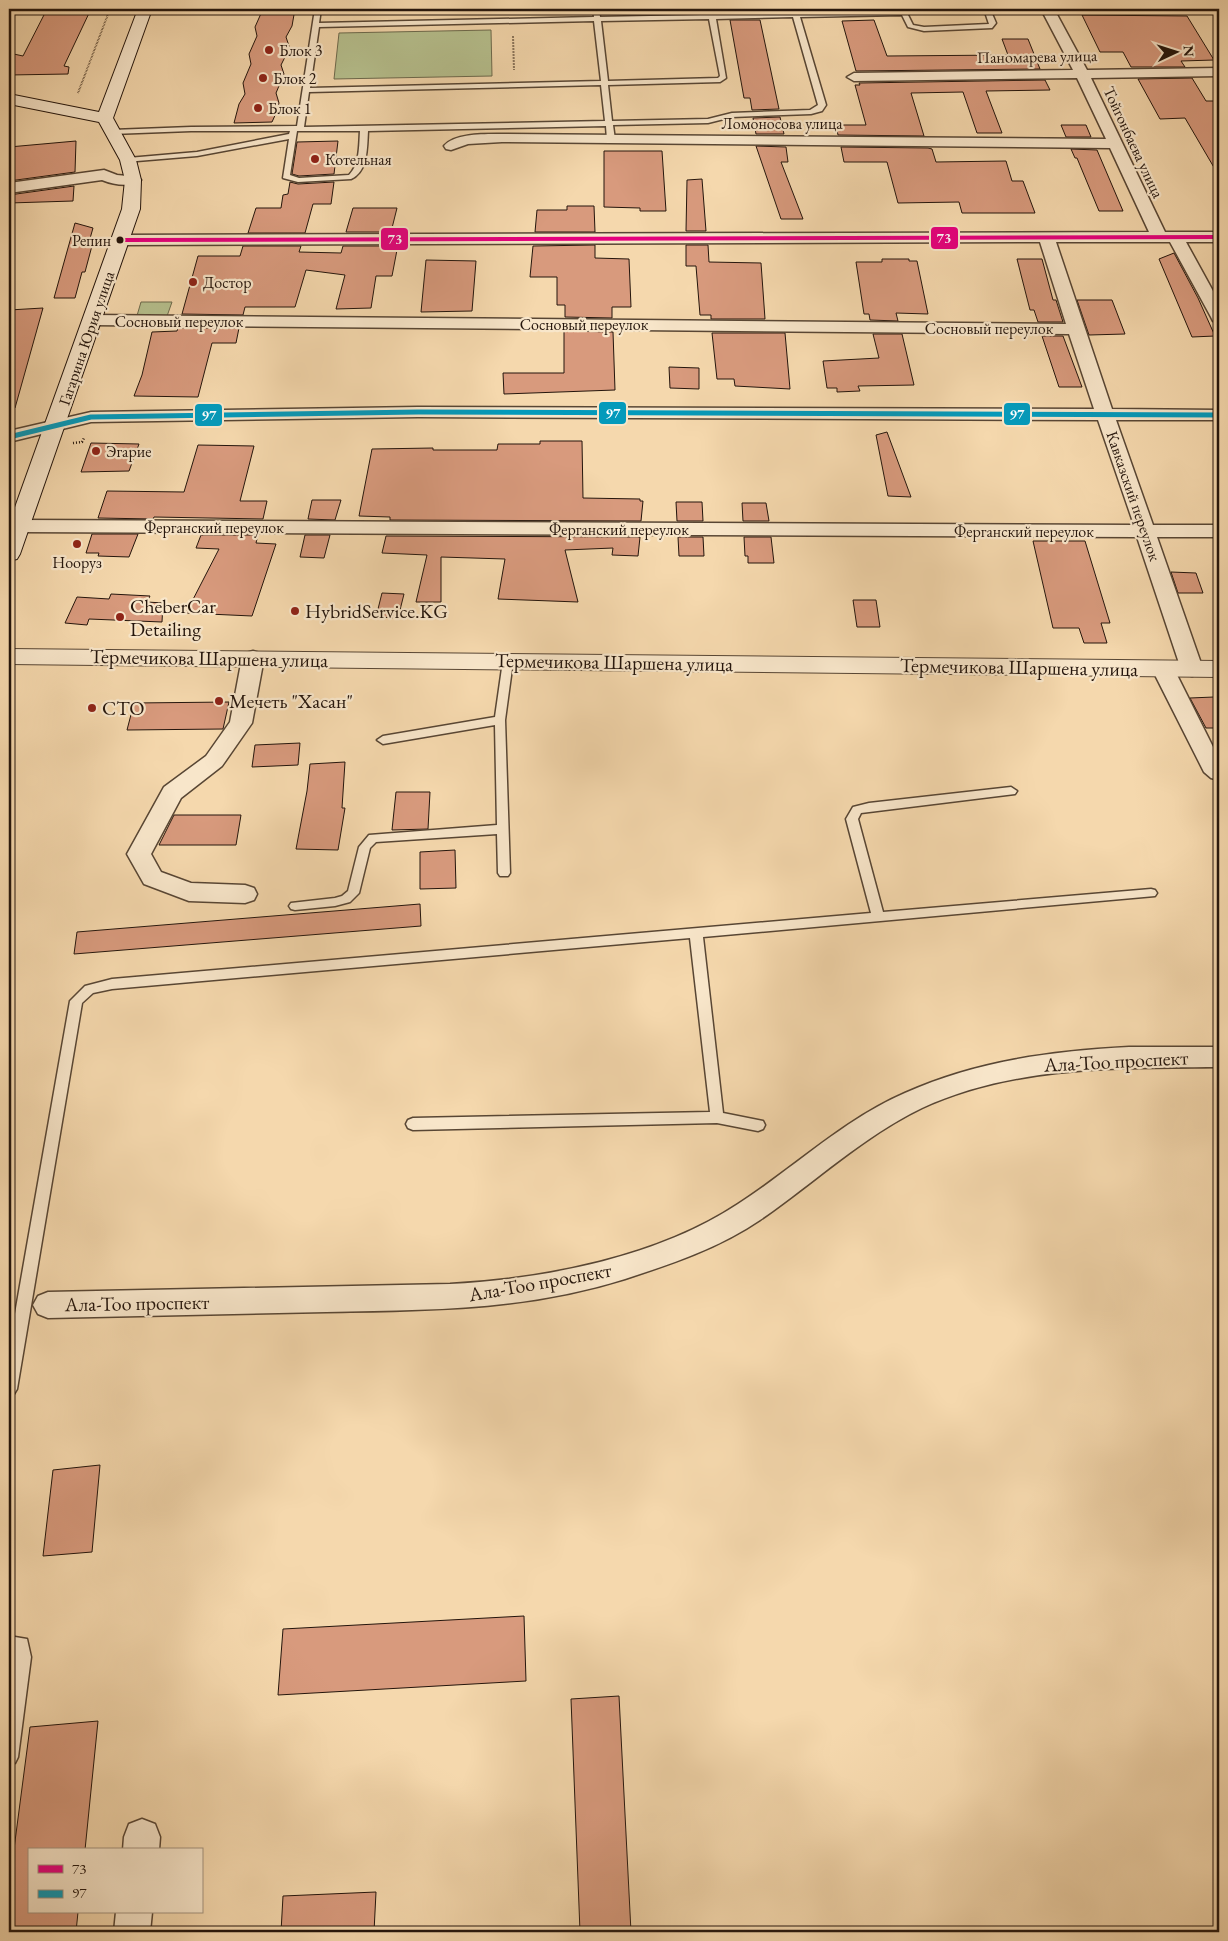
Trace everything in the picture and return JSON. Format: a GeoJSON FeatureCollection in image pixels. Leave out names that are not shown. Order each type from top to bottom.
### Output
{"type":"FeatureCollection","features":[{"type":"Feature","properties":{"kind":"main road"},"geometry":{"type":"LineString","coordinates":[[9,99],[109,125],[145,9]]}},
{"type":"Feature","properties":{"kind":"main road","name":"Гагарина Юрия улица"},"geometry":{"type":"LineString","coordinates":[[9,554],[130,209],[133,180],[128,160],[109,125]]}},
{"type":"Feature","properties":{"kind":"main road","name":"Термечикова Шаршена улица"},"geometry":{"type":"LineString","coordinates":[[9,656],[1219,669]]}},
{"type":"Feature","properties":{"kind":"street","name":"Тойгонбаева улица"},"geometry":{"type":"LineString","coordinates":[[1048,9],[1081,72],[1114,144],[1168,238],[1219,317]]}},
{"type":"Feature","properties":{"kind":"street","name":"Паномарева улица"},"geometry":{"type":"LineString","coordinates":[[854,77],[1081,72],[1219,72]]}},
{"type":"Feature","properties":{"kind":"street","name":"Ломоносова улица"},"geometry":{"type":"LineString","coordinates":[[451,146],[466,140],[493,139],[1114,144]]}},
{"type":"Feature","properties":{"kind":"street"},"geometry":{"type":"LineString","coordinates":[[9,188],[104,175],[115,180],[133,180]]}},
{"type":"Feature","properties":{"kind":"street","name":"Кавказский переулок"},"geometry":{"type":"LineString","coordinates":[[1047,238],[1075,329],[1107,416],[1192,669]]}},
{"type":"Feature","properties":{"kind":"street"},"geometry":{"type":"LineString","coordinates":[[120,240],[1219,238]]}},
{"type":"Feature","properties":{"kind":"street","name":"Сосновый переулок"},"geometry":{"type":"LineString","coordinates":[[92,320],[1075,329]]}},
{"type":"Feature","properties":{"kind":"street"},"geometry":{"type":"LineString","coordinates":[[9,437],[91,417],[418,412],[1219,416]]}},
{"type":"Feature","properties":{"kind":"street","name":"Ферганский переулок"},"geometry":{"type":"LineString","coordinates":[[19,526],[1219,531]]}},
{"type":"Feature","properties":{"kind":"street"},"geometry":{"type":"LineString","coordinates":[[245,894],[189,892],[170,885],[152,878],[139,854],[172,793],[214,761],[241,723],[253,658]]}},
{"type":"Feature","properties":{"kind":"street"},"geometry":{"type":"LineString","coordinates":[[1163,669],[1212,767],[1219,772]]}},
{"type":"Feature","properties":{"kind":"street","name":"Ала-Тоо проспект"},"geometry":{"type":"LineString","coordinates":[[48,1305],[468,1296],[585,1278],[641,1261],[698,1240],[746,1214],[838,1146],[876,1121],[921,1097],[979,1077],[1041,1063],[1092,1058],[1219,1057]]}},
{"type":"Feature","properties":{"kind":"street"},"geometry":{"type":"LineString","coordinates":[[132,1932],[134,1914]]}},
{"type":"Feature","properties":{"kind":"lane"},"geometry":{"type":"LineString","coordinates":[[318,9],[306,90],[295,130],[286,176],[298,180],[345,179],[354,174],[362,155],[364,129]]}},
{"type":"Feature","properties":{"kind":"lane"},"geometry":{"type":"LineString","coordinates":[[596,9],[611,140]]}},
{"type":"Feature","properties":{"kind":"lane"},"geometry":{"type":"LineString","coordinates":[[316,25],[903,11],[910,26],[915,28],[986,28],[994,23],[987,9]]}},
{"type":"Feature","properties":{"kind":"lane"},"geometry":{"type":"LineString","coordinates":[[109,125],[295,130],[364,129],[708,121],[732,115],[811,112],[819,110],[822,105],[796,15]]}},
{"type":"Feature","properties":{"kind":"lane"},"geometry":{"type":"LineString","coordinates":[[306,90],[720,80],[724,77],[712,17]]}},
{"type":"Feature","properties":{"kind":"lane"},"geometry":{"type":"LineString","coordinates":[[128,160],[196,154],[295,130]]}},
{"type":"Feature","properties":{"kind":"lane"},"geometry":{"type":"LineString","coordinates":[[504,873],[500,720],[508,661]]}},
{"type":"Feature","properties":{"kind":"lane"},"geometry":{"type":"LineString","coordinates":[[383,740],[500,720]]}},
{"type":"Feature","properties":{"kind":"lane"},"geometry":{"type":"LineString","coordinates":[[878,917],[852,819],[858,810],[869,807],[1011,791]]}},
{"type":"Feature","properties":{"kind":"lane"},"geometry":{"type":"LineString","coordinates":[[295,906],[335,902],[346,899],[353,893],[365,847],[373,838],[503,829]]}},
{"type":"Feature","properties":{"kind":"lane"},"geometry":{"type":"LineString","coordinates":[[9,1389],[76,1001],[89,989],[112,984],[1151,893]]}},
{"type":"Feature","properties":{"kind":"lane"},"geometry":{"type":"LineString","coordinates":[[696,933],[717,1117]]}},
{"type":"Feature","properties":{"kind":"lane"},"geometry":{"type":"LineString","coordinates":[[413,1124],[717,1117],[758,1125]]}},
{"type":"Feature","properties":{"kind":"lane"},"geometry":{"type":"LineString","coordinates":[[9,1644],[21,1645],[23,1657],[10,1748]]}},
{"type":"Feature","properties":{"kind":"path"},"geometry":{"type":"LineString","coordinates":[[75,101],[110,9]]}},
{"type":"Feature","properties":{"kind":"path"},"geometry":{"type":"LineString","coordinates":[[513,21],[514,85]]}},
{"type":"Feature","properties":{"kind":"green space"},"geometry":{"type":"Polygon","coordinates":[[[491,30],[492,76],[334,79],[339,33],[491,30]]]}},
{"type":"Feature","properties":{"kind":"green space"},"geometry":{"type":"Polygon","coordinates":[[[141,302],[172,302],[166,319],[136,319],[141,302]]]}},
{"type":"Feature","properties":{"kind":"building"},"geometry":{"type":"Polygon","coordinates":[[[47,9],[91,9],[64,66],[69,67],[68,74],[9,75],[9,53],[23,56],[47,9]]]}},
{"type":"Feature","properties":{"kind":"building"},"geometry":{"type":"Polygon","coordinates":[[[263,9],[295,9],[292,26],[286,37],[289,46],[281,65],[284,74],[276,93],[279,103],[277,111],[272,122],[234,123],[239,104],[245,94],[243,83],[251,64],[249,54],[257,36],[255,27],[263,9]]]}},
{"type":"Feature","properties":{"kind":"building"},"geometry":{"type":"Polygon","coordinates":[[[1082,15],[1187,16],[1214,60],[1181,61],[1185,67],[1131,67],[1123,52],[1100,52],[1082,15]]]}},
{"type":"Feature","properties":{"kind":"building"},"geometry":{"type":"Polygon","coordinates":[[[730,20],[760,20],[779,109],[752,110],[750,98],[744,98],[730,20]]]}},
{"type":"Feature","properties":{"kind":"building"},"geometry":{"type":"Polygon","coordinates":[[[874,20],[887,56],[1008,55],[1002,39],[1028,39],[1040,69],[856,71],[842,21],[874,20]]]}},
{"type":"Feature","properties":{"kind":"building"},"geometry":{"type":"Polygon","coordinates":[[[1192,78],[1206,101],[1219,101],[1219,176],[1185,118],[1160,119],[1138,79],[1192,78]]]}},
{"type":"Feature","properties":{"kind":"building"},"geometry":{"type":"Polygon","coordinates":[[[1045,80],[1050,90],[986,91],[1002,133],[977,133],[963,92],[911,93],[924,136],[838,135],[836,125],[866,125],[855,85],[860,85],[859,83],[1045,80]]]}},
{"type":"Feature","properties":{"kind":"building"},"geometry":{"type":"Polygon","coordinates":[[[780,117],[784,134],[756,134],[753,118],[780,117]]]}},
{"type":"Feature","properties":{"kind":"building"},"geometry":{"type":"Polygon","coordinates":[[[1061,125],[1086,125],[1091,137],[1066,137],[1061,125]]]}},
{"type":"Feature","properties":{"kind":"building"},"geometry":{"type":"Polygon","coordinates":[[[76,141],[75,172],[9,181],[9,147],[76,141]]]}},
{"type":"Feature","properties":{"kind":"building","name":"Котельная"},"geometry":{"type":"Polygon","coordinates":[[[338,141],[334,174],[299,176],[292,174],[297,142],[338,141]]]}},
{"type":"Feature","properties":{"kind":"building"},"geometry":{"type":"Polygon","coordinates":[[[756,146],[786,147],[788,162],[781,162],[803,219],[781,219],[756,146]]]}},
{"type":"Feature","properties":{"kind":"building"},"geometry":{"type":"Polygon","coordinates":[[[841,147],[928,148],[932,149],[936,162],[1006,161],[1012,181],[1023,181],[1035,213],[962,213],[959,202],[898,203],[887,162],[844,162],[841,147]]]}},
{"type":"Feature","properties":{"kind":"building"},"geometry":{"type":"Polygon","coordinates":[[[1071,149],[1097,150],[1123,211],[1099,211],[1077,158],[1075,158],[1071,149]]]}},
{"type":"Feature","properties":{"kind":"building"},"geometry":{"type":"Polygon","coordinates":[[[604,151],[662,151],[666,211],[640,211],[640,208],[604,207],[604,151]]]}},
{"type":"Feature","properties":{"kind":"building"},"geometry":{"type":"Polygon","coordinates":[[[702,179],[706,231],[686,231],[687,180],[702,179]]]}},
{"type":"Feature","properties":{"kind":"building"},"geometry":{"type":"Polygon","coordinates":[[[290,182],[298,184],[334,182],[331,204],[313,204],[305,233],[248,233],[256,208],[281,208],[283,195],[288,194],[290,182]]]}},
{"type":"Feature","properties":{"kind":"building"},"geometry":{"type":"Polygon","coordinates":[[[74,186],[73,201],[9,203],[9,195],[74,186]]]}},
{"type":"Feature","properties":{"kind":"building"},"geometry":{"type":"Polygon","coordinates":[[[567,206],[594,206],[595,232],[535,232],[537,210],[567,210],[567,206]]]}},
{"type":"Feature","properties":{"kind":"building"},"geometry":{"type":"Polygon","coordinates":[[[353,208],[397,208],[391,232],[346,232],[353,208]]]}},
{"type":"Feature","properties":{"kind":"building"},"geometry":{"type":"Polygon","coordinates":[[[75,223],[93,228],[89,242],[93,242],[85,272],[82,272],[75,298],[54,298],[75,223]]]}},
{"type":"Feature","properties":{"kind":"building"},"geometry":{"type":"Polygon","coordinates":[[[595,245],[595,258],[629,259],[631,307],[612,307],[612,318],[565,317],[565,305],[557,305],[557,277],[530,277],[533,246],[595,245]]]}},
{"type":"Feature","properties":{"kind":"building"},"geometry":{"type":"Polygon","coordinates":[[[686,245],[708,245],[709,262],[761,263],[765,319],[711,319],[711,315],[700,315],[696,266],[686,266],[686,245]]]}},
{"type":"Feature","properties":{"kind":"building"},"geometry":{"type":"Polygon","coordinates":[[[243,246],[301,246],[299,252],[341,253],[343,246],[388,246],[387,250],[397,250],[392,276],[376,276],[371,308],[336,309],[345,275],[306,270],[295,307],[245,307],[243,315],[182,314],[198,256],[240,256],[243,246]]]}},
{"type":"Feature","properties":{"kind":"building"},"geometry":{"type":"Polygon","coordinates":[[[1174,253],[1198,298],[1215,336],[1192,337],[1159,259],[1174,253]]]}},
{"type":"Feature","properties":{"kind":"building"},"geometry":{"type":"Polygon","coordinates":[[[882,259],[909,259],[909,261],[917,261],[928,314],[896,313],[898,321],[870,320],[869,314],[864,314],[856,262],[882,262],[882,259]]]}},
{"type":"Feature","properties":{"kind":"building"},"geometry":{"type":"Polygon","coordinates":[[[1017,259],[1042,259],[1053,300],[1056,300],[1063,322],[1038,322],[1034,310],[1030,310],[1017,259]]]}},
{"type":"Feature","properties":{"kind":"building"},"geometry":{"type":"Polygon","coordinates":[[[426,260],[476,261],[472,311],[421,312],[426,260]]]}},
{"type":"Feature","properties":{"kind":"building"},"geometry":{"type":"Polygon","coordinates":[[[1077,300],[1112,300],[1125,334],[1089,335],[1077,300]]]}},
{"type":"Feature","properties":{"kind":"building"},"geometry":{"type":"Polygon","coordinates":[[[43,308],[15,408],[9,407],[9,310],[43,308]]]}},
{"type":"Feature","properties":{"kind":"building"},"geometry":{"type":"Polygon","coordinates":[[[178,328],[239,328],[236,343],[212,343],[198,397],[134,396],[142,375],[152,332],[177,331],[178,328]]]}},
{"type":"Feature","properties":{"kind":"building"},"geometry":{"type":"Polygon","coordinates":[[[564,331],[613,332],[615,390],[504,394],[503,373],[564,373],[564,331]]]}},
{"type":"Feature","properties":{"kind":"building"},"geometry":{"type":"Polygon","coordinates":[[[712,333],[785,333],[790,389],[735,386],[734,379],[717,379],[712,333]]]}},
{"type":"Feature","properties":{"kind":"building"},"geometry":{"type":"Polygon","coordinates":[[[873,334],[902,334],[914,385],[858,386],[860,391],[837,392],[837,388],[827,388],[823,361],[879,358],[873,334]]]}},
{"type":"Feature","properties":{"kind":"building"},"geometry":{"type":"Polygon","coordinates":[[[1042,336],[1063,336],[1082,387],[1059,387],[1042,336]]]}},
{"type":"Feature","properties":{"kind":"building"},"geometry":{"type":"Polygon","coordinates":[[[669,367],[699,368],[699,389],[670,388],[669,367]]]}},
{"type":"Feature","properties":{"kind":"building"},"geometry":{"type":"Polygon","coordinates":[[[887,432],[911,497],[888,496],[876,435],[887,432]]]}},
{"type":"Feature","properties":{"kind":"building"},"geometry":{"type":"Polygon","coordinates":[[[540,441],[582,441],[583,498],[640,499],[640,501],[643,501],[641,521],[390,520],[390,517],[359,516],[372,449],[497,450],[498,444],[540,444],[540,441]]]}},
{"type":"Feature","properties":{"kind":"building"},"geometry":{"type":"Polygon","coordinates":[[[91,443],[139,444],[129,471],[81,472],[91,443]]]}},
{"type":"Feature","properties":{"kind":"building"},"geometry":{"type":"Polygon","coordinates":[[[198,445],[254,446],[240,501],[267,501],[263,519],[98,518],[107,491],[184,492],[198,445]]]}},
{"type":"Feature","properties":{"kind":"building"},"geometry":{"type":"Polygon","coordinates":[[[312,500],[341,500],[335,520],[308,519],[312,500]]]}},
{"type":"Feature","properties":{"kind":"building"},"geometry":{"type":"Polygon","coordinates":[[[676,502],[702,502],[703,521],[677,521],[676,502]]]}},
{"type":"Feature","properties":{"kind":"building"},"geometry":{"type":"Polygon","coordinates":[[[742,503],[766,503],[769,521],[743,521],[742,503]]]}},
{"type":"Feature","properties":{"kind":"building"},"geometry":{"type":"Polygon","coordinates":[[[92,534],[138,534],[129,557],[98,556],[99,553],[86,553],[92,534]]]}},
{"type":"Feature","properties":{"kind":"building"},"geometry":{"type":"Polygon","coordinates":[[[201,535],[258,535],[256,543],[276,544],[252,616],[186,613],[219,549],[196,548],[201,535]]]}},
{"type":"Feature","properties":{"kind":"building"},"geometry":{"type":"Polygon","coordinates":[[[305,535],[330,535],[324,558],[300,557],[305,535]]]}},
{"type":"Feature","properties":{"kind":"building"},"geometry":{"type":"Polygon","coordinates":[[[386,536],[640,537],[638,556],[612,555],[613,548],[565,550],[578,602],[498,599],[505,559],[441,557],[441,602],[416,602],[427,555],[382,553],[386,536]]]}},
{"type":"Feature","properties":{"kind":"building"},"geometry":{"type":"Polygon","coordinates":[[[678,537],[703,537],[704,556],[679,556],[678,537]]]}},
{"type":"Feature","properties":{"kind":"building"},"geometry":{"type":"Polygon","coordinates":[[[744,537],[771,537],[774,563],[748,563],[748,556],[745,556],[744,537]]]}},
{"type":"Feature","properties":{"kind":"building"},"geometry":{"type":"Polygon","coordinates":[[[1033,541],[1085,541],[1110,623],[1101,623],[1107,643],[1084,643],[1079,628],[1053,628],[1033,541]]]}},
{"type":"Feature","properties":{"kind":"building"},"geometry":{"type":"Polygon","coordinates":[[[1171,572],[1196,573],[1203,593],[1178,593],[1171,572]]]}},
{"type":"Feature","properties":{"kind":"building"},"geometry":{"type":"Polygon","coordinates":[[[382,593],[404,594],[398,618],[376,617],[382,593]]]}},
{"type":"Feature","properties":{"kind":"building"},"geometry":{"type":"Polygon","coordinates":[[[111,594],[150,596],[147,602],[163,603],[162,622],[89,619],[87,625],[65,623],[77,597],[109,599],[111,594]]]}},
{"type":"Feature","properties":{"kind":"building"},"geometry":{"type":"Polygon","coordinates":[[[853,600],[876,600],[880,627],[857,627],[853,600]]]}},
{"type":"Feature","properties":{"kind":"building"},"geometry":{"type":"Polygon","coordinates":[[[1214,697],[1219,709],[1219,728],[1206,728],[1190,698],[1214,697]]]}},
{"type":"Feature","properties":{"kind":"building"},"geometry":{"type":"Polygon","coordinates":[[[229,702],[223,729],[127,730],[134,703],[229,702]]]}},
{"type":"Feature","properties":{"kind":"building"},"geometry":{"type":"Polygon","coordinates":[[[300,743],[298,765],[252,767],[255,745],[300,743]]]}},
{"type":"Feature","properties":{"kind":"building"},"geometry":{"type":"Polygon","coordinates":[[[345,762],[342,808],[345,808],[338,850],[296,849],[310,764],[345,762]]]}},
{"type":"Feature","properties":{"kind":"building"},"geometry":{"type":"Polygon","coordinates":[[[396,792],[430,792],[428,829],[392,830],[396,792]]]}},
{"type":"Feature","properties":{"kind":"building"},"geometry":{"type":"Polygon","coordinates":[[[174,815],[241,815],[236,845],[159,845],[174,815]]]}},
{"type":"Feature","properties":{"kind":"building"},"geometry":{"type":"Polygon","coordinates":[[[455,850],[456,888],[420,889],[420,852],[455,850]]]}},
{"type":"Feature","properties":{"kind":"building"},"geometry":{"type":"Polygon","coordinates":[[[420,904],[421,926],[74,954],[77,932],[420,904]]]}},
{"type":"Feature","properties":{"kind":"building"},"geometry":{"type":"Polygon","coordinates":[[[100,1465],[92,1552],[43,1556],[53,1470],[100,1465]]]}},
{"type":"Feature","properties":{"kind":"building"},"geometry":{"type":"Polygon","coordinates":[[[524,1616],[526,1681],[278,1695],[283,1629],[524,1616]]]}},
{"type":"Feature","properties":{"kind":"building"},"geometry":{"type":"Polygon","coordinates":[[[619,1696],[631,1932],[580,1932],[571,1699],[619,1696]]]}},
{"type":"Feature","properties":{"kind":"building"},"geometry":{"type":"Polygon","coordinates":[[[98,1721],[85,1848],[28,1848],[28,1914],[78,1914],[76,1932],[9,1932],[9,1887],[30,1727],[98,1721]]]}},
{"type":"Feature","properties":{"kind":"building"},"geometry":{"type":"Polygon","coordinates":[[[376,1892],[374,1932],[281,1932],[283,1896],[376,1892]]]}},
{"type":"Feature","properties":{"kind":"transit line","name":"73"},"geometry":{"type":"LineString","coordinates":[[120,240],[1219,237]]}},
{"type":"Feature","properties":{"kind":"transit line","name":"97"},"geometry":{"type":"LineString","coordinates":[[9,437],[91,417],[418,412],[1219,415]]}},
{"type":"Feature","properties":{"kind":"place","name":"Блок 3"},"geometry":{"type":"Point","coordinates":[269,50]}},
{"type":"Feature","properties":{"kind":"place","name":"Блок 2"},"geometry":{"type":"Point","coordinates":[263,78]}},
{"type":"Feature","properties":{"kind":"place","name":"Блок 1"},"geometry":{"type":"Point","coordinates":[258,108]}},
{"type":"Feature","properties":{"kind":"place","name":"Котельная"},"geometry":{"type":"Point","coordinates":[315,159]}},
{"type":"Feature","properties":{"kind":"place","name":"Репин"},"geometry":{"type":"Point","coordinates":[120,240]}},
{"type":"Feature","properties":{"kind":"place","name":"Достор"},"geometry":{"type":"Point","coordinates":[193,282]}},
{"type":"Feature","properties":{"kind":"place","name":"Эгарие"},"geometry":{"type":"Point","coordinates":[96,451]}},
{"type":"Feature","properties":{"kind":"place","name":"Нооруз"},"geometry":{"type":"Point","coordinates":[77,544]}},
{"type":"Feature","properties":{"kind":"place","name":"HybridService.KG"},"geometry":{"type":"Point","coordinates":[295,611]}},
{"type":"Feature","properties":{"kind":"place","name":"CheberCar Detailing"},"geometry":{"type":"Point","coordinates":[120,617]}},
{"type":"Feature","properties":{"kind":"place","name":"Мечеть \"Хасан\""},"geometry":{"type":"Point","coordinates":[219,701]}},
{"type":"Feature","properties":{"kind":"place","name":"СТО"},"geometry":{"type":"Point","coordinates":[92,708]}}]}
